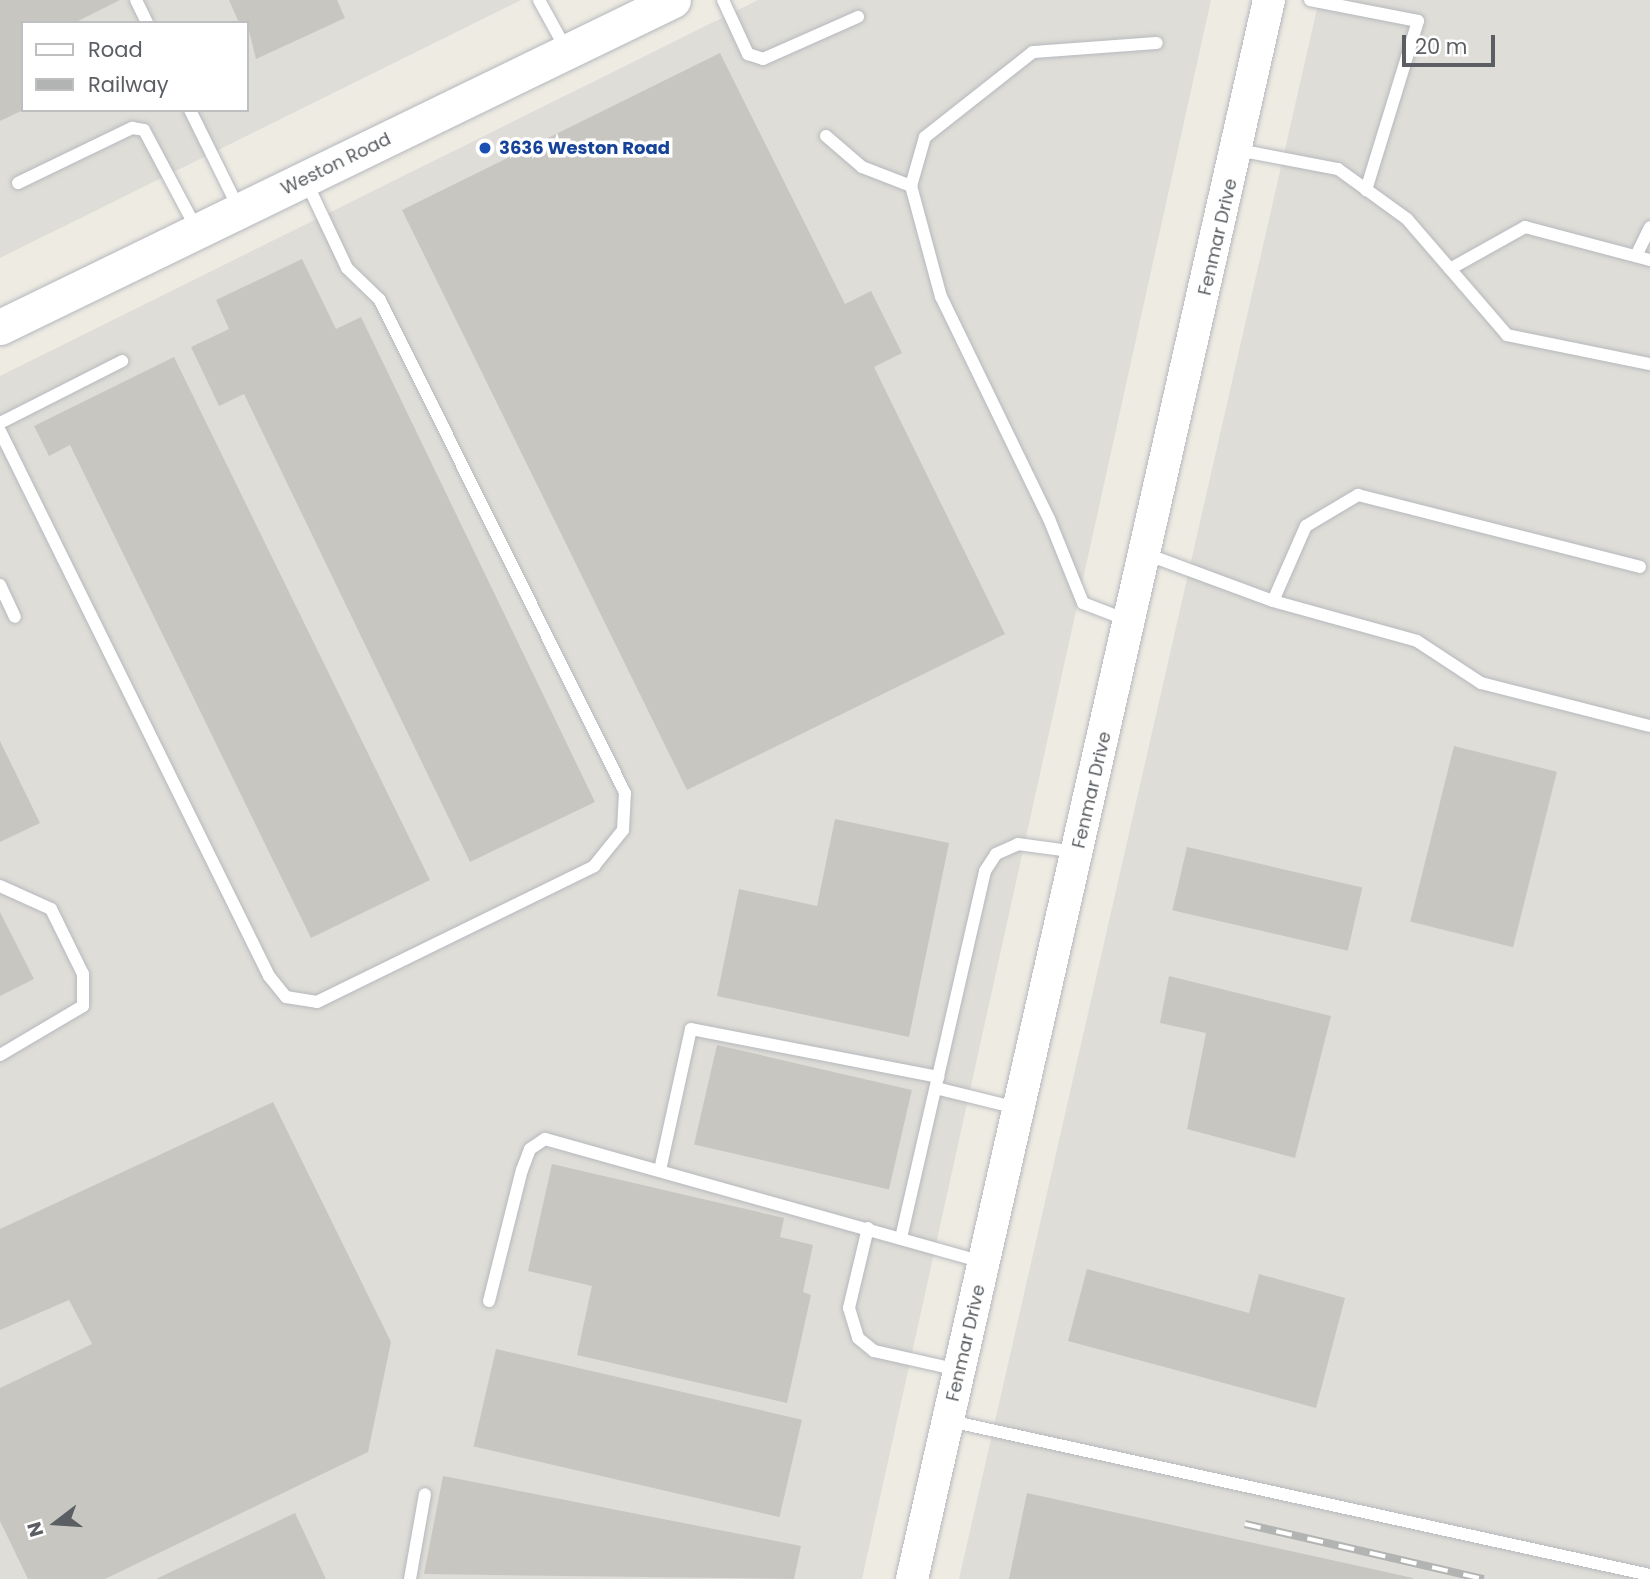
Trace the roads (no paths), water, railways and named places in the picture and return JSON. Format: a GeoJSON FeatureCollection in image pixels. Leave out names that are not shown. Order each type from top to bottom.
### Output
{"type":"FeatureCollection","features":[{"type":"Feature","properties":{"kind":"main road","name":"Weston Road"},"geometry":{"type":"LineString","coordinates":[[0,327],[673,0]]}},
{"type":"Feature","properties":{"kind":"street","name":"Fenmar Drive"},"geometry":{"type":"LineString","coordinates":[[912,1579],[1238,150],[1269,0]]}},
{"type":"Feature","properties":{"kind":"lane"},"geometry":{"type":"LineString","coordinates":[[136,0],[146,21]]}},
{"type":"Feature","properties":{"kind":"lane"},"geometry":{"type":"LineString","coordinates":[[539,0],[567,51]]}},
{"type":"Feature","properties":{"kind":"lane"},"geometry":{"type":"LineString","coordinates":[[723,0],[748,54],[762,59],[858,17]]}},
{"type":"Feature","properties":{"kind":"lane"},"geometry":{"type":"LineString","coordinates":[[1310,0],[1418,22],[1366,190]]}},
{"type":"Feature","properties":{"kind":"lane"},"geometry":{"type":"LineString","coordinates":[[1130,621],[1103,616],[1083,603],[1049,519],[941,297],[911,186],[925,137],[1033,52],[1157,43]]}},
{"type":"Feature","properties":{"kind":"lane"},"geometry":{"type":"LineString","coordinates":[[191,112],[240,211]]}},
{"type":"Feature","properties":{"kind":"lane"},"geometry":{"type":"LineString","coordinates":[[18,183],[132,128],[144,130],[197,231]]}},
{"type":"Feature","properties":{"kind":"lane"},"geometry":{"type":"LineString","coordinates":[[826,136],[862,167],[911,186]]}},
{"type":"Feature","properties":{"kind":"lane"},"geometry":{"type":"LineString","coordinates":[[1238,150],[1338,169],[1406,219],[1507,335],[1650,364]]}},
{"type":"Feature","properties":{"kind":"lane"},"geometry":{"type":"LineString","coordinates":[[0,431],[269,976],[286,998],[317,1002],[594,866],[622,830],[625,793],[380,300],[347,268],[305,179]]}},
{"type":"Feature","properties":{"kind":"lane"},"geometry":{"type":"LineString","coordinates":[[1450,269],[1525,228],[1650,260]]}},
{"type":"Feature","properties":{"kind":"lane"},"geometry":{"type":"LineString","coordinates":[[1636,256],[1650,228]]}},
{"type":"Feature","properties":{"kind":"lane"},"geometry":{"type":"LineString","coordinates":[[0,423],[122,361]]}},
{"type":"Feature","properties":{"kind":"lane"},"geometry":{"type":"LineString","coordinates":[[1273,601],[1306,526],[1358,495],[1640,567]]}},
{"type":"Feature","properties":{"kind":"lane"},"geometry":{"type":"LineString","coordinates":[[1146,554],[1273,601],[1417,641],[1481,683],[1650,726]]}},
{"type":"Feature","properties":{"kind":"lane"},"geometry":{"type":"LineString","coordinates":[[0,585],[15,617]]}},
{"type":"Feature","properties":{"kind":"lane"},"geometry":{"type":"LineString","coordinates":[[901,1238],[985,872],[996,854],[1018,844],[1078,852]]}},
{"type":"Feature","properties":{"kind":"lane"},"geometry":{"type":"LineString","coordinates":[[0,886],[51,909],[83,974],[83,1006],[0,1055]]}},
{"type":"Feature","properties":{"kind":"lane"},"geometry":{"type":"LineString","coordinates":[[660,1170],[691,1029],[937,1082],[1019,1108]]}},
{"type":"Feature","properties":{"kind":"lane"},"geometry":{"type":"LineString","coordinates":[[489,1301],[530,1149],[545,1139],[984,1262]]}},
{"type":"Feature","properties":{"kind":"lane"},"geometry":{"type":"LineString","coordinates":[[867,1228],[849,1308],[858,1338],[874,1351],[959,1370]]}},
{"type":"Feature","properties":{"kind":"lane"},"geometry":{"type":"LineString","coordinates":[[948,1421],[1650,1576]]}},
{"type":"Feature","properties":{"kind":"lane"},"geometry":{"type":"LineString","coordinates":[[410,1579],[425,1494]]}},
{"type":"Feature","properties":{"kind":"railway"},"geometry":{"type":"LineString","coordinates":[[1245,1524],[1484,1579]]}},
{"type":"Feature","properties":{"kind":"place","name":"3636 Weston Road"},"geometry":{"type":"Point","coordinates":[485,148]}}]}
